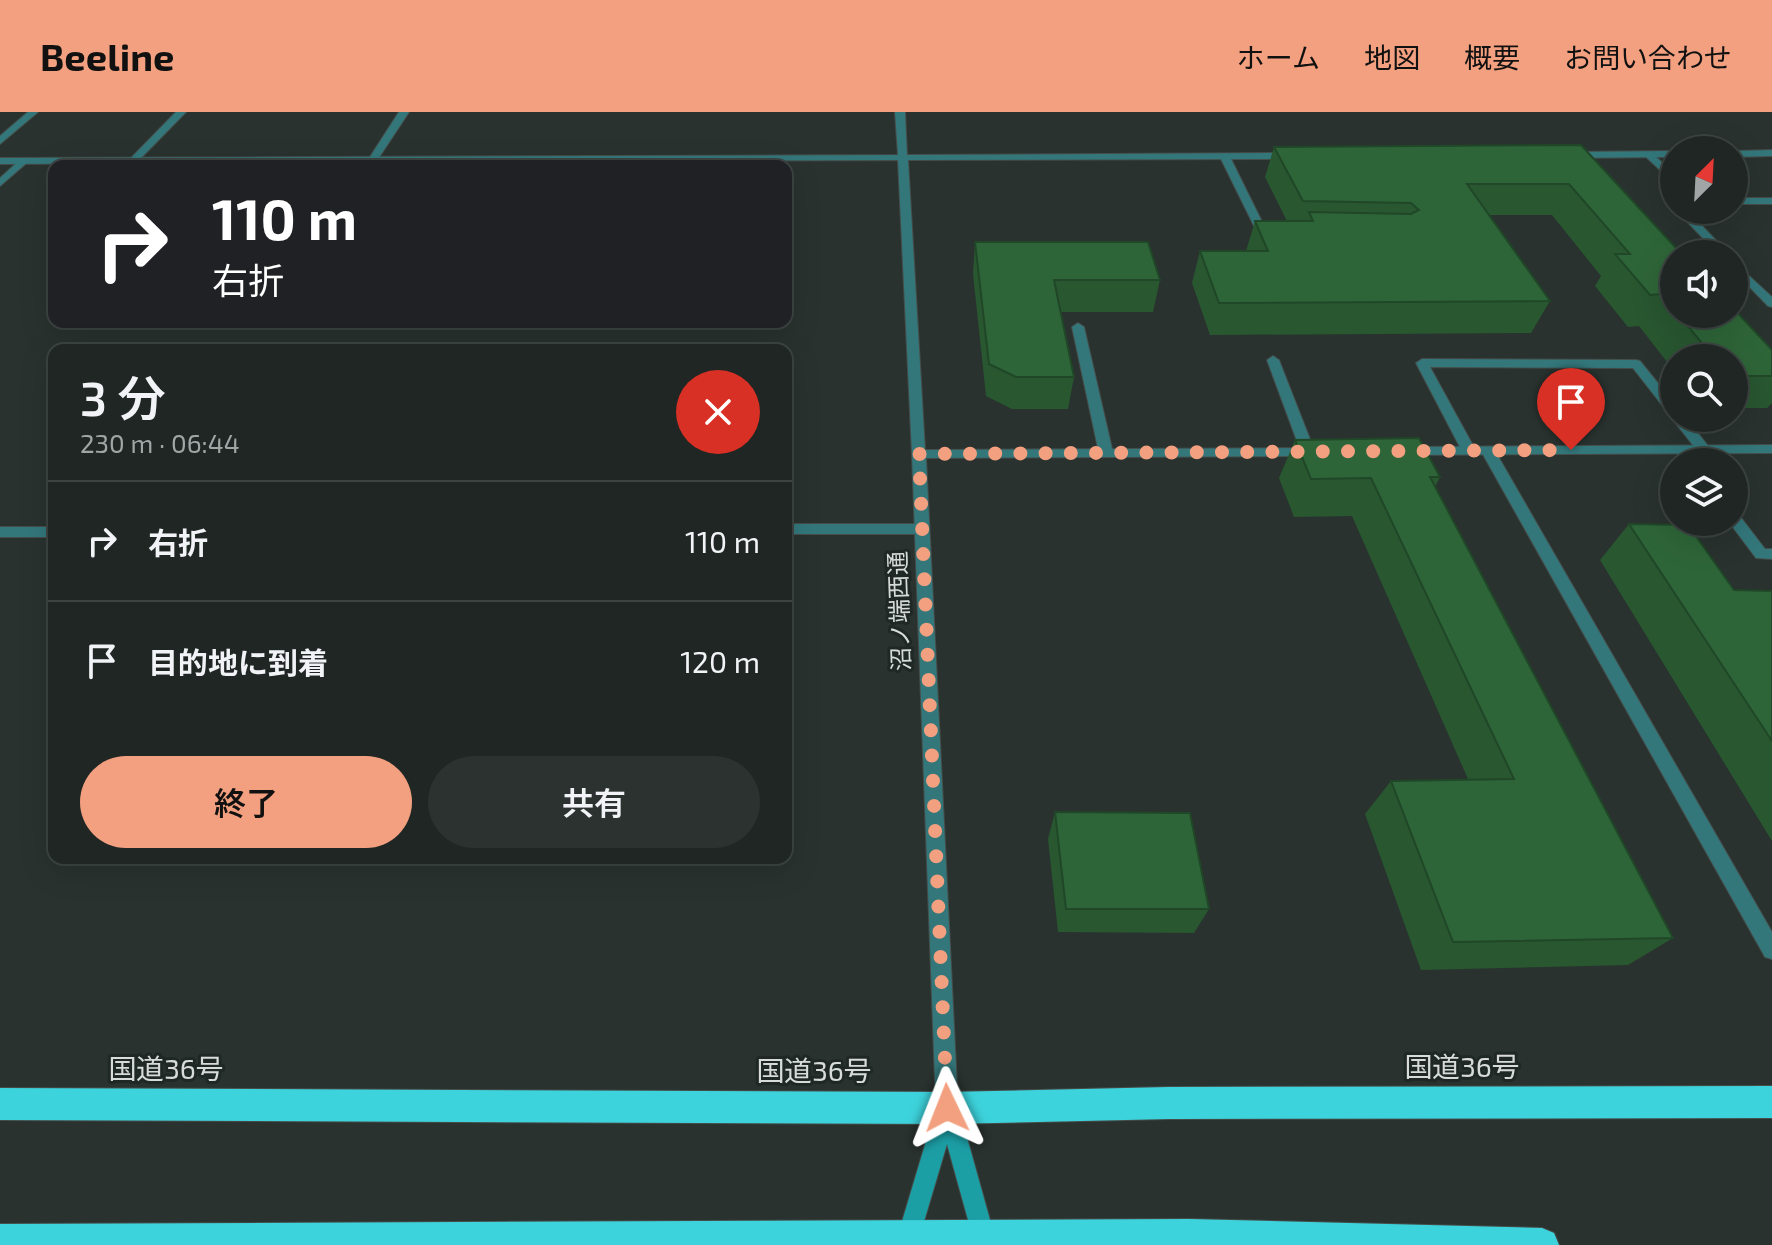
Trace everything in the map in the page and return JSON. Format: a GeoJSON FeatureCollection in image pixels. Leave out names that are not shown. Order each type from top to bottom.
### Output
{"type":"FeatureCollection","features":[{"type":"Feature","properties":{"kind":"highway","name":"国道36号"},"geometry":{"type":"LineString","coordinates":[[0,1104],[947,1108],[1169,1103],[1772,1102]]}},
{"type":"Feature","properties":{"kind":"highway"},"geometry":{"type":"LineString","coordinates":[[0,1241],[985,1242],[1189,1236],[1542,1245]]}},
{"type":"Feature","properties":{"kind":"street"},"geometry":{"type":"LineString","coordinates":[[0,141],[33,112]]}},
{"type":"Feature","properties":{"kind":"street"},"geometry":{"type":"LineString","coordinates":[[134,160],[181,112]]}},
{"type":"Feature","properties":{"kind":"street"},"geometry":{"type":"LineString","coordinates":[[373,160],[404,112]]}},
{"type":"Feature","properties":{"kind":"street","name":"沼ノ端西通"},"geometry":{"type":"LineString","coordinates":[[900,112],[919,454],[947,1108],[985,1242]]}},
{"type":"Feature","properties":{"kind":"street"},"geometry":{"type":"LineString","coordinates":[[1748,154],[1772,153]]}},
{"type":"Feature","properties":{"kind":"street"},"geometry":{"type":"LineString","coordinates":[[1648,154],[1660,166]]}},
{"type":"Feature","properties":{"kind":"street"},"geometry":{"type":"LineString","coordinates":[[1554,155],[1660,154]]}},
{"type":"Feature","properties":{"kind":"street"},"geometry":{"type":"LineString","coordinates":[[0,161],[1304,156]]}},
{"type":"Feature","properties":{"kind":"street"},"geometry":{"type":"LineString","coordinates":[[1225,157],[1265,238],[1279,238]]}},
{"type":"Feature","properties":{"kind":"street"},"geometry":{"type":"LineString","coordinates":[[0,183],[25,160]]}},
{"type":"Feature","properties":{"kind":"street"},"geometry":{"type":"LineString","coordinates":[[1748,201],[1772,201]]}},
{"type":"Feature","properties":{"kind":"street"},"geometry":{"type":"LineString","coordinates":[[1695,224],[1710,240]]}},
{"type":"Feature","properties":{"kind":"street"},"geometry":{"type":"LineString","coordinates":[[1748,279],[1772,304]]}},
{"type":"Feature","properties":{"kind":"street"},"geometry":{"type":"LineString","coordinates":[[1078,327],[1106,453]]}},
{"type":"Feature","properties":{"kind":"street"},"geometry":{"type":"LineString","coordinates":[[919,454],[1315,452],[1273,360]]}},
{"type":"Feature","properties":{"kind":"street"},"geometry":{"type":"LineString","coordinates":[[1469,451],[1422,363],[1636,364],[1660,394]]}},
{"type":"Feature","properties":{"kind":"street"},"geometry":{"type":"LineString","coordinates":[[1690,432],[1702,448]]}},
{"type":"Feature","properties":{"kind":"street"},"geometry":{"type":"LineString","coordinates":[[1748,449],[1772,449]]}},
{"type":"Feature","properties":{"kind":"street"},"geometry":{"type":"LineString","coordinates":[[1396,451],[1660,450]]}},
{"type":"Feature","properties":{"kind":"street"},"geometry":{"type":"LineString","coordinates":[[1488,451],[1772,950]]}},
{"type":"Feature","properties":{"kind":"street"},"geometry":{"type":"LineString","coordinates":[[792,529],[922,529]]}},
{"type":"Feature","properties":{"kind":"street"},"geometry":{"type":"LineString","coordinates":[[0,532],[48,532]]}},
{"type":"Feature","properties":{"kind":"street"},"geometry":{"type":"LineString","coordinates":[[1748,536],[1761,554],[1772,554]]}},
{"type":"Feature","properties":{"kind":"street","name":"沼ノ端西通"},"geometry":{"type":"LineString","coordinates":[[906,1242],[947,1108]]}},
{"type":"Feature","properties":{"kind":"building"},"geometry":{"type":"Polygon","coordinates":[[[1581,145],[1669,240],[1660,240],[1660,294],[1650,295],[1615,254],[1630,254],[1569,184],[1467,184],[1550,301],[1219,303],[1200,251],[1268,251],[1255,221],[1313,221],[1309,212],[1411,214],[1419,210],[1411,203],[1303,201],[1274,147],[1581,145]]]}},
{"type":"Feature","properties":{"kind":"building"},"geometry":{"type":"Polygon","coordinates":[[[975,242],[1148,242],[1160,280],[1054,280],[1074,377],[1016,377],[989,364],[975,242]]]}},
{"type":"Feature","properties":{"kind":"building"},"geometry":{"type":"Polygon","coordinates":[[[1748,324],[1772,350],[1772,376],[1748,376],[1748,344],[1703,344],[1689,328],[1748,328],[1748,324]]]}},
{"type":"Feature","properties":{"kind":"building"},"geometry":{"type":"Polygon","coordinates":[[[1419,438],[1440,477],[1430,477],[1673,938],[1453,942],[1391,781],[1514,779],[1371,478],[1311,479],[1295,440],[1419,438]]]}},
{"type":"Feature","properties":{"kind":"building"},"geometry":{"type":"Polygon","coordinates":[[[1629,524],[1660,525],[1660,536],[1696,536],[1734,590],[1772,591],[1772,741],[1629,524]]]}},
{"type":"Feature","properties":{"kind":"building"},"geometry":{"type":"Polygon","coordinates":[[[1055,812],[1190,813],[1209,909],[1066,909],[1055,812]]]}},
{"type":"Feature","properties":{"kind":"route"},"geometry":{"type":"LineString","coordinates":[[947,1108],[919,454],[1571,450]]}}]}
